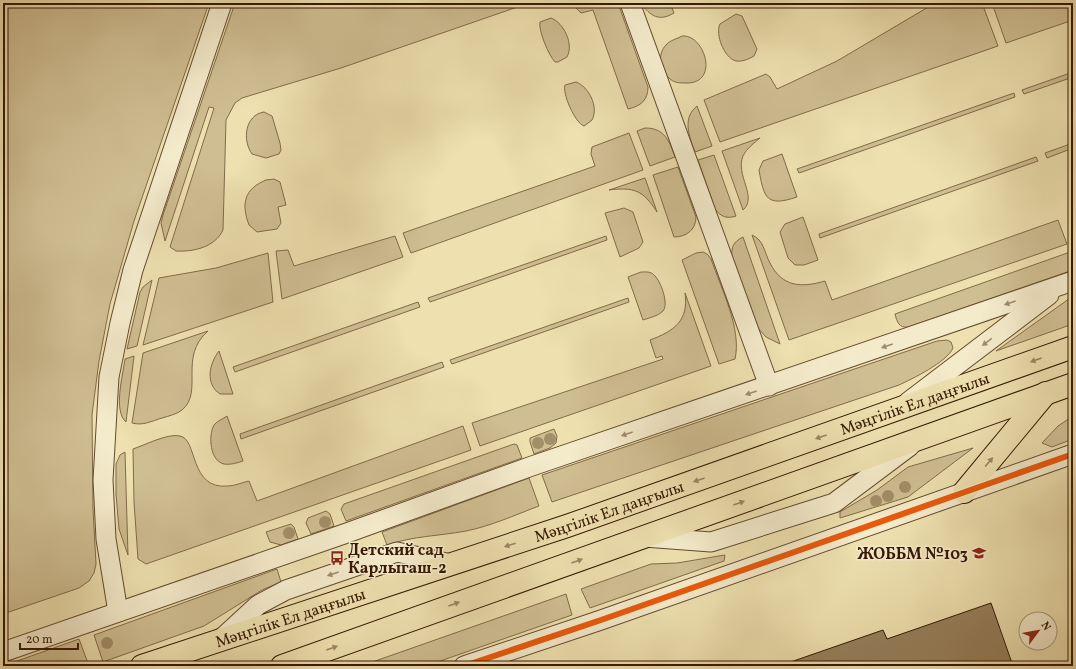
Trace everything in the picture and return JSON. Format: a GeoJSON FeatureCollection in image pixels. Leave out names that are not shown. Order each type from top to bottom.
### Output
{"type":"FeatureCollection","features":[{"type":"Feature","properties":{"kind":"main road","name":"Мәңгілік Ел даңғылы"},"geometry":{"type":"LineString","coordinates":[[142,666],[567,526],[1073,347]]}},
{"type":"Feature","properties":{"kind":"main road","name":"Мәңгілік Ел даңғылы"},"geometry":{"type":"LineString","coordinates":[[282,666],[1073,384]]}},
{"type":"Feature","properties":{"kind":"main road"},"geometry":{"type":"LineString","coordinates":[[964,492],[1046,393]]}},
{"type":"Feature","properties":{"kind":"street"},"geometry":{"type":"LineString","coordinates":[[118,612],[106,539],[103,480],[109,377],[120,323],[134,270],[222,3]]}},
{"type":"Feature","properties":{"kind":"street"},"geometry":{"type":"LineString","coordinates":[[630,3],[769,386]]}},
{"type":"Feature","properties":{"kind":"street"},"geometry":{"type":"LineString","coordinates":[[3,652],[337,536],[532,466],[1068,283]]}},
{"type":"Feature","properties":{"kind":"street"},"geometry":{"type":"LineString","coordinates":[[896,410],[1068,283]]}},
{"type":"Feature","properties":{"kind":"street"},"geometry":{"type":"LineString","coordinates":[[643,537],[711,542],[834,503],[920,438]]}},
{"type":"Feature","properties":{"kind":"street"},"geometry":{"type":"LineString","coordinates":[[464,666],[601,620],[1073,454]]}},
{"type":"Feature","properties":{"kind":"street"},"geometry":{"type":"LineString","coordinates":[[220,640],[258,605],[286,590],[397,552],[451,564]]}},
{"type":"Feature","properties":{"kind":"shaded area"},"geometry":{"type":"Polygon","coordinates":[[[3,3],[209,3],[134,221],[110,304],[99,361],[92,415],[93,509],[96,564],[94,573],[89,581],[79,588],[3,614],[3,3]]]}},
{"type":"Feature","properties":{"kind":"shaded area"},"geometry":{"type":"Polygon","coordinates":[[[235,3],[529,3],[341,68],[242,98],[235,103],[226,120],[223,230],[215,241],[203,247],[190,251],[176,251],[170,247],[214,108],[209,107],[165,241],[161,223],[235,3]]]}},
{"type":"Feature","properties":{"kind":"shaded area"},"geometry":{"type":"Polygon","coordinates":[[[571,3],[618,3],[648,87],[647,96],[643,102],[628,109],[593,10],[581,13],[571,3]]]}},
{"type":"Feature","properties":{"kind":"shaded area"},"geometry":{"type":"Polygon","coordinates":[[[641,3],[670,3],[674,13],[664,17],[655,16],[651,14],[641,3]]]}},
{"type":"Feature","properties":{"kind":"shaded area"},"geometry":{"type":"Polygon","coordinates":[[[935,3],[982,3],[998,46],[720,142],[704,100],[766,74],[770,77],[777,89],[837,61],[935,3]]]}},
{"type":"Feature","properties":{"kind":"shaded area"},"geometry":{"type":"Polygon","coordinates":[[[992,3],[1073,3],[1073,20],[1006,43],[992,3]]]}},
{"type":"Feature","properties":{"kind":"shaded area"},"geometry":{"type":"Polygon","coordinates":[[[736,14],[742,16],[757,49],[754,56],[741,61],[732,59],[724,51],[719,34],[720,24],[736,14]]]}},
{"type":"Feature","properties":{"kind":"shaded area"},"geometry":{"type":"Polygon","coordinates":[[[551,18],[560,24],[564,29],[569,46],[567,57],[558,62],[555,62],[544,43],[540,26],[540,22],[551,18]]]}},
{"type":"Feature","properties":{"kind":"shaded area"},"geometry":{"type":"Polygon","coordinates":[[[682,36],[690,37],[697,43],[702,50],[705,59],[706,68],[703,76],[697,81],[686,83],[675,82],[671,80],[663,71],[661,53],[663,49],[669,42],[682,36]]]}},
{"type":"Feature","properties":{"kind":"shaded area"},"geometry":{"type":"Polygon","coordinates":[[[1073,72],[1073,77],[1024,94],[1022,90],[1073,72]]]}},
{"type":"Feature","properties":{"kind":"shaded area"},"geometry":{"type":"Polygon","coordinates":[[[576,82],[585,88],[589,93],[592,98],[594,109],[592,120],[584,126],[580,124],[573,114],[565,94],[565,85],[576,82]]]}},
{"type":"Feature","properties":{"kind":"shaded area"},"geometry":{"type":"Polygon","coordinates":[[[1014,93],[1015,97],[799,173],[797,169],[1014,93]]]}},
{"type":"Feature","properties":{"kind":"shaded area"},"geometry":{"type":"Polygon","coordinates":[[[697,106],[712,146],[695,152],[689,134],[688,122],[692,111],[697,106]]]}},
{"type":"Feature","properties":{"kind":"shaded area"},"geometry":{"type":"Polygon","coordinates":[[[264,112],[272,116],[281,150],[279,154],[266,158],[252,154],[246,135],[249,123],[258,114],[264,112]]]}},
{"type":"Feature","properties":{"kind":"shaded area"},"geometry":{"type":"Polygon","coordinates":[[[645,128],[657,130],[662,133],[671,146],[675,157],[650,166],[637,131],[645,128]]]}},
{"type":"Feature","properties":{"kind":"shaded area"},"geometry":{"type":"Polygon","coordinates":[[[629,133],[643,170],[411,253],[403,233],[595,166],[591,154],[592,147],[629,133]]]}},
{"type":"Feature","properties":{"kind":"shaded area"},"geometry":{"type":"Polygon","coordinates":[[[760,138],[745,153],[741,163],[748,199],[747,205],[743,210],[722,151],[760,138]]]}},
{"type":"Feature","properties":{"kind":"shaded area"},"geometry":{"type":"Polygon","coordinates":[[[1073,143],[1073,148],[1047,158],[1045,153],[1073,143]]]}},
{"type":"Feature","properties":{"kind":"shaded area"},"geometry":{"type":"Polygon","coordinates":[[[782,154],[797,197],[779,201],[769,198],[765,194],[759,170],[763,161],[782,154]]]}},
{"type":"Feature","properties":{"kind":"shaded area"},"geometry":{"type":"Polygon","coordinates":[[[714,155],[736,216],[724,217],[715,209],[698,160],[714,155]]]}},
{"type":"Feature","properties":{"kind":"shaded area"},"geometry":{"type":"Polygon","coordinates":[[[1036,157],[1038,161],[820,238],[819,234],[1036,157]]]}},
{"type":"Feature","properties":{"kind":"shaded area"},"geometry":{"type":"Polygon","coordinates":[[[678,167],[696,217],[696,222],[690,232],[682,236],[674,237],[653,175],[678,167]]]}},
{"type":"Feature","properties":{"kind":"shaded area"},"geometry":{"type":"Polygon","coordinates":[[[645,178],[657,212],[647,199],[637,192],[625,189],[609,190],[645,178]]]}},
{"type":"Feature","properties":{"kind":"shaded area"},"geometry":{"type":"Polygon","coordinates":[[[274,179],[280,182],[286,205],[278,207],[281,223],[277,229],[257,232],[249,225],[245,210],[246,198],[253,188],[266,180],[274,179]]]}},
{"type":"Feature","properties":{"kind":"shaded area"},"geometry":{"type":"Polygon","coordinates":[[[624,208],[633,212],[643,242],[639,248],[620,257],[605,213],[624,208]]]}},
{"type":"Feature","properties":{"kind":"shaded area"},"geometry":{"type":"Polygon","coordinates":[[[803,217],[818,260],[804,265],[795,265],[788,258],[780,232],[785,224],[803,217]]]}},
{"type":"Feature","properties":{"kind":"shaded area"},"geometry":{"type":"Polygon","coordinates":[[[1058,220],[1067,244],[789,340],[752,235],[761,243],[770,263],[780,277],[793,284],[800,285],[808,285],[825,281],[832,300],[1058,220]]]}},
{"type":"Feature","properties":{"kind":"shaded area"},"geometry":{"type":"Polygon","coordinates":[[[395,236],[403,257],[282,299],[276,251],[288,250],[294,266],[395,236]]]}},
{"type":"Feature","properties":{"kind":"shaded area"},"geometry":{"type":"Polygon","coordinates":[[[606,236],[607,240],[430,302],[428,298],[606,236]]]}},
{"type":"Feature","properties":{"kind":"shaded area"},"geometry":{"type":"Polygon","coordinates":[[[743,237],[780,344],[766,337],[758,328],[732,258],[733,245],[743,237]]]}},
{"type":"Feature","properties":{"kind":"shaded area"},"geometry":{"type":"Polygon","coordinates":[[[1073,251],[1073,270],[908,327],[902,327],[897,320],[895,314],[1073,251]]]}},
{"type":"Feature","properties":{"kind":"shaded area"},"geometry":{"type":"Polygon","coordinates":[[[703,252],[711,259],[725,295],[736,335],[735,359],[719,364],[682,260],[696,253],[703,252]]]}},
{"type":"Feature","properties":{"kind":"shaded area"},"geometry":{"type":"Polygon","coordinates":[[[268,253],[273,302],[143,345],[159,278],[216,268],[268,253]]]}},
{"type":"Feature","properties":{"kind":"shaded area"},"geometry":{"type":"Polygon","coordinates":[[[641,272],[653,274],[662,288],[665,298],[665,308],[661,313],[643,320],[628,277],[641,272]]]}},
{"type":"Feature","properties":{"kind":"shaded area"},"geometry":{"type":"Polygon","coordinates":[[[152,280],[137,346],[127,349],[140,292],[143,287],[152,280]]]}},
{"type":"Feature","properties":{"kind":"shaded area"},"geometry":{"type":"Polygon","coordinates":[[[685,293],[711,366],[480,446],[472,423],[663,359],[662,356],[656,358],[650,340],[673,329],[678,324],[685,311],[685,293]]]}},
{"type":"Feature","properties":{"kind":"shaded area"},"geometry":{"type":"Polygon","coordinates":[[[1073,296],[1073,324],[996,351],[1073,296]]]}},
{"type":"Feature","properties":{"kind":"shaded area"},"geometry":{"type":"Polygon","coordinates":[[[628,298],[629,302],[452,364],[450,360],[628,298]]]}},
{"type":"Feature","properties":{"kind":"shaded area"},"geometry":{"type":"Polygon","coordinates":[[[418,302],[420,307],[235,372],[233,367],[418,302]]]}},
{"type":"Feature","properties":{"kind":"shaded area"},"geometry":{"type":"Polygon","coordinates":[[[208,331],[199,341],[194,352],[192,363],[191,394],[188,403],[182,410],[173,415],[144,424],[132,423],[143,353],[208,331]]]}},
{"type":"Feature","properties":{"kind":"shaded area"},"geometry":{"type":"Polygon","coordinates":[[[947,340],[951,342],[953,348],[944,359],[929,370],[899,385],[552,502],[542,475],[937,341],[947,340]]]}},
{"type":"Feature","properties":{"kind":"shaded area"},"geometry":{"type":"Polygon","coordinates":[[[219,351],[233,394],[220,394],[215,390],[210,379],[211,368],[219,351]]]}},
{"type":"Feature","properties":{"kind":"shaded area"},"geometry":{"type":"Polygon","coordinates":[[[134,356],[126,422],[122,417],[120,410],[120,392],[125,359],[134,356]]]}},
{"type":"Feature","properties":{"kind":"shaded area"},"geometry":{"type":"Polygon","coordinates":[[[442,362],[444,367],[241,439],[240,434],[442,362]]]}},
{"type":"Feature","properties":{"kind":"shaded area"},"geometry":{"type":"Polygon","coordinates":[[[227,416],[243,461],[224,464],[219,462],[213,453],[211,435],[214,425],[227,416]]]}},
{"type":"Feature","properties":{"kind":"shaded area"},"geometry":{"type":"Polygon","coordinates":[[[1073,416],[1073,439],[1052,447],[1042,443],[1058,426],[1073,416]]]}},
{"type":"Feature","properties":{"kind":"shaded area"},"geometry":{"type":"Polygon","coordinates":[[[463,426],[471,450],[146,564],[138,559],[134,502],[133,449],[169,436],[180,436],[186,439],[200,473],[207,480],[215,485],[228,486],[249,481],[257,501],[463,426]]]}},
{"type":"Feature","properties":{"kind":"shaded area"},"geometry":{"type":"Polygon","coordinates":[[[554,429],[557,436],[556,443],[550,448],[534,454],[530,438],[554,429]]]}},
{"type":"Feature","properties":{"kind":"shaded area"},"geometry":{"type":"Polygon","coordinates":[[[514,444],[517,445],[522,458],[346,521],[341,509],[344,504],[514,444]]]}},
{"type":"Feature","properties":{"kind":"shaded area"},"geometry":{"type":"Polygon","coordinates":[[[973,448],[908,497],[840,518],[840,512],[877,490],[908,467],[973,448]]]}},
{"type":"Feature","properties":{"kind":"shaded area"},"geometry":{"type":"Polygon","coordinates":[[[125,452],[128,555],[119,529],[116,494],[116,464],[120,455],[125,452]]]}},
{"type":"Feature","properties":{"kind":"shaded area"},"geometry":{"type":"Polygon","coordinates":[[[529,478],[539,506],[475,529],[456,533],[426,536],[387,545],[382,532],[529,478]]]}},
{"type":"Feature","properties":{"kind":"shaded area"},"geometry":{"type":"Polygon","coordinates":[[[326,511],[330,514],[334,526],[311,534],[306,523],[308,518],[326,511]]]}},
{"type":"Feature","properties":{"kind":"shaded area"},"geometry":{"type":"Polygon","coordinates":[[[291,524],[294,527],[298,539],[281,545],[270,542],[266,532],[291,524]]]}},
{"type":"Feature","properties":{"kind":"shaded area"},"geometry":{"type":"Polygon","coordinates":[[[725,555],[724,561],[590,608],[581,589],[651,564],[677,563],[725,555]]]}},
{"type":"Feature","properties":{"kind":"shaded area"},"geometry":{"type":"Polygon","coordinates":[[[277,569],[281,582],[262,590],[204,626],[103,662],[94,635],[277,569]]]}},
{"type":"Feature","properties":{"kind":"shaded area"},"geometry":{"type":"Polygon","coordinates":[[[566,594],[572,615],[426,666],[361,666],[566,594]]]}},
{"type":"Feature","properties":{"kind":"shaded area"},"geometry":{"type":"Polygon","coordinates":[[[79,639],[89,666],[3,666],[79,639]]]}},
{"type":"Feature","properties":{"kind":"building"},"geometry":{"type":"Polygon","coordinates":[[[991,603],[1013,666],[779,666],[883,630],[887,639],[991,603]]]}},
{"type":"Feature","properties":{"kind":"cycle path"},"geometry":{"type":"LineString","coordinates":[[464,666],[601,620],[1073,454]]}},
{"type":"Feature","properties":{"kind":"place","name":"ЖОББМ №103"},"geometry":{"type":"Point","coordinates":[979,553]}},
{"type":"Feature","properties":{"kind":"place","name":"Детский сад Карлыгаш-2"},"geometry":{"type":"Point","coordinates":[337,558]}}]}
